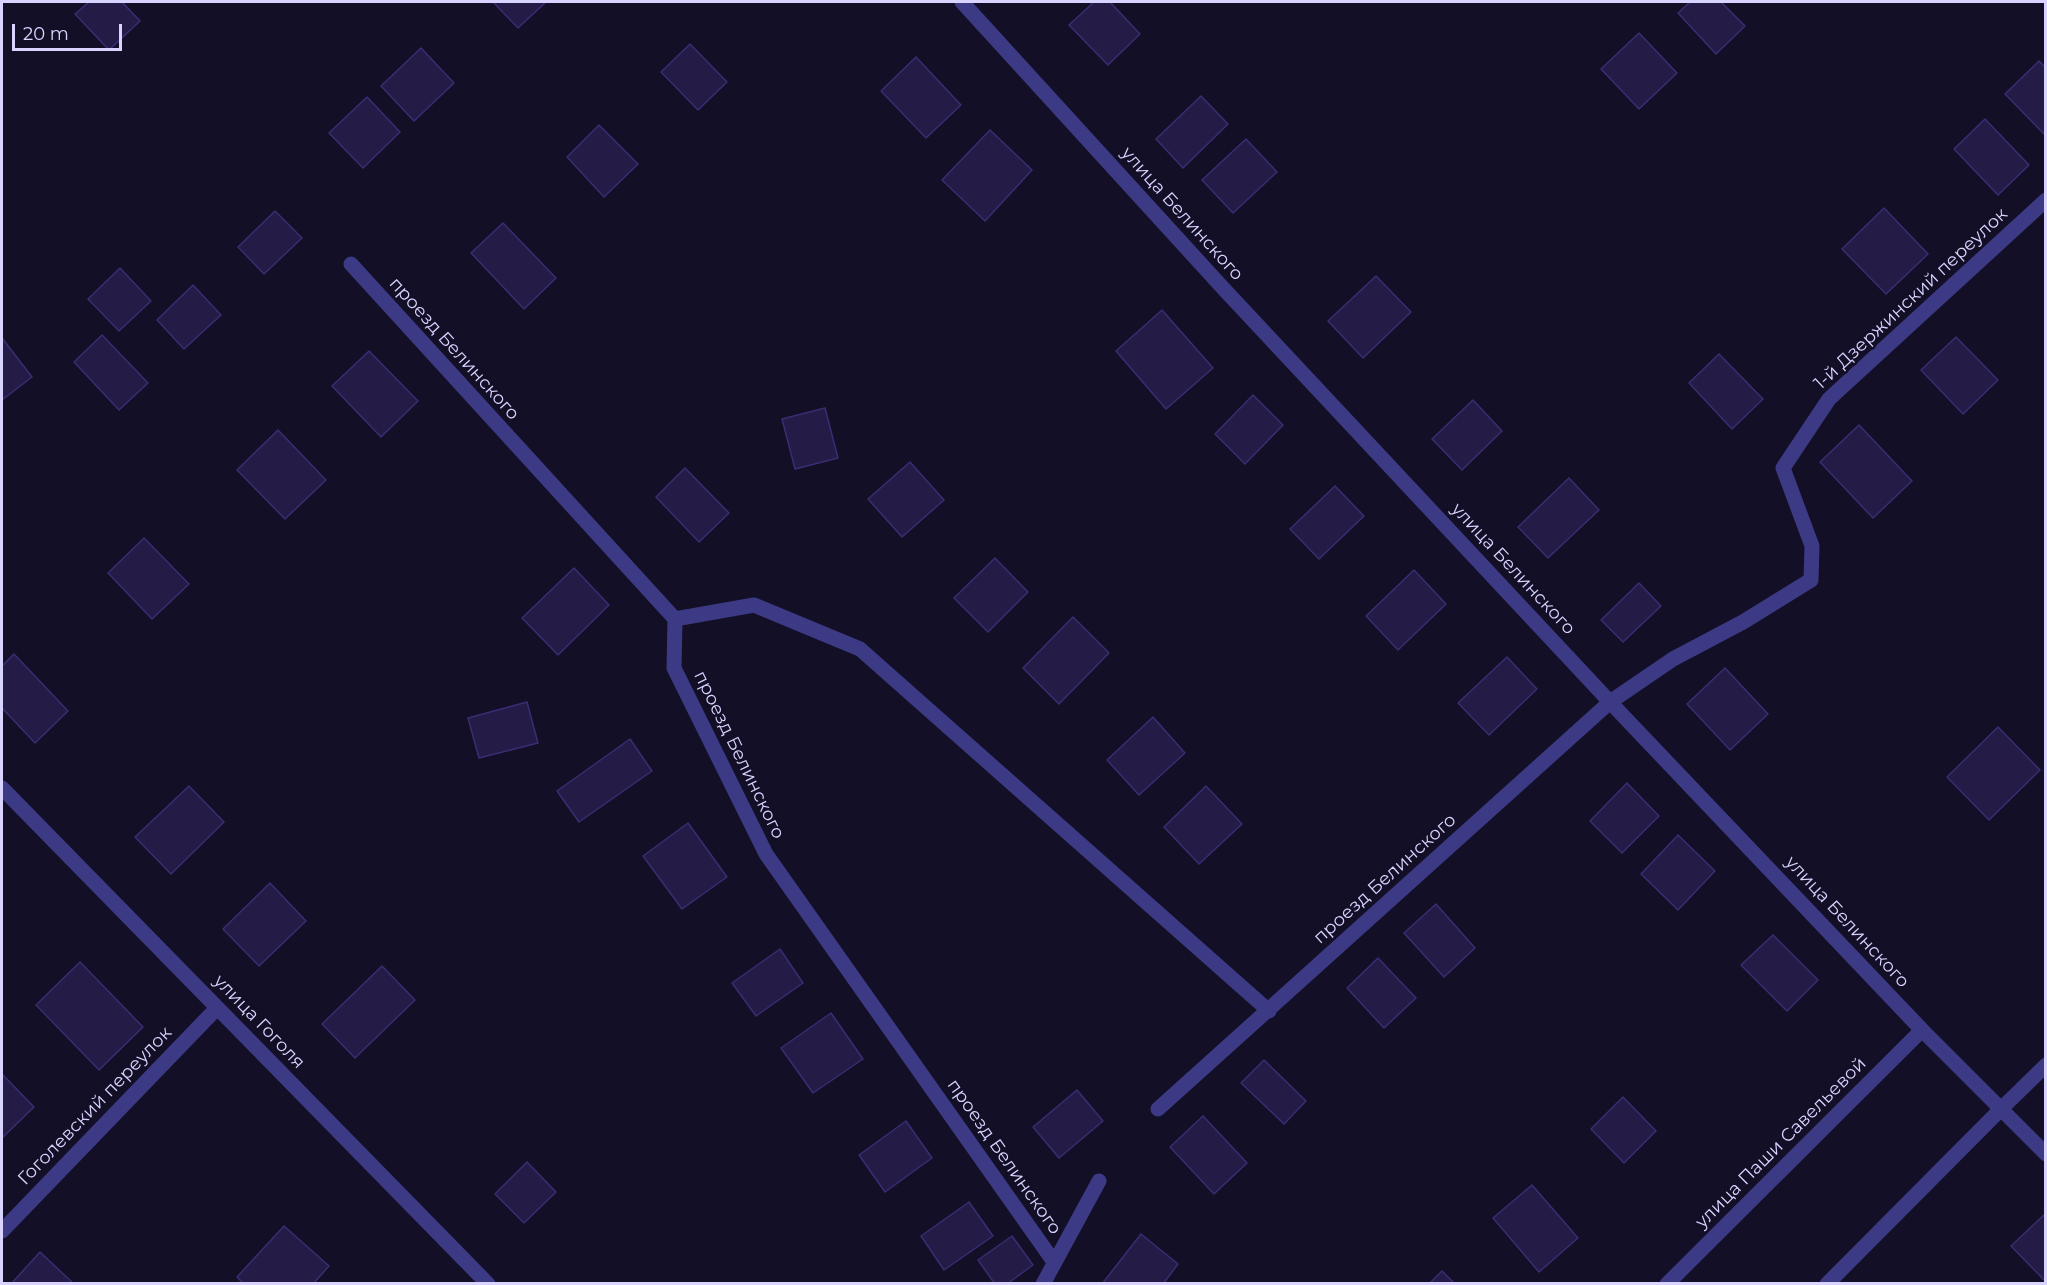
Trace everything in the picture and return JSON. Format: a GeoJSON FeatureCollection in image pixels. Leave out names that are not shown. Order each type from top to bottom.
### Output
{"type":"FeatureCollection","features":[{"type":"Feature","properties":{"kind":"street","name":"улица Белинского"},"geometry":{"type":"LineString","coordinates":[[962,2],[1222,287],[1611,702],[1922,1030],[2046,1154]]}},
{"type":"Feature","properties":{"kind":"street","name":"1-й Дзержинский переулок"},"geometry":{"type":"LineString","coordinates":[[1611,702],[1673,659],[1743,622],[1811,580],[1812,546],[1783,468],[1829,399],[2046,200]]}},
{"type":"Feature","properties":{"kind":"street","name":"проезд Белинского"},"geometry":{"type":"LineString","coordinates":[[351,264],[675,619],[675,668],[766,854],[1054,1262]]}},
{"type":"Feature","properties":{"kind":"street"},"geometry":{"type":"LineString","coordinates":[[675,619],[754,605],[860,649],[1269,1011]]}},
{"type":"Feature","properties":{"kind":"street","name":"проезд Белинского"},"geometry":{"type":"LineString","coordinates":[[1158,1109],[1611,702]]}},
{"type":"Feature","properties":{"kind":"street","name":"улица Гоголя"},"geometry":{"type":"LineString","coordinates":[[2,788],[488,1284]]}},
{"type":"Feature","properties":{"kind":"street","name":"Гоголевский переулок"},"geometry":{"type":"LineString","coordinates":[[2,1231],[218,1008]]}},
{"type":"Feature","properties":{"kind":"street","name":"улица Паши Савельевой"},"geometry":{"type":"LineString","coordinates":[[1667,1284],[1922,1030]]}},
{"type":"Feature","properties":{"kind":"street"},"geometry":{"type":"LineString","coordinates":[[1827,1284],[2046,1065]]}},
{"type":"Feature","properties":{"kind":"street"},"geometry":{"type":"LineString","coordinates":[[1043,1284],[1099,1181]]}},
{"type":"Feature","properties":{"kind":"building"},"geometry":{"type":"Polygon","coordinates":[[[89,2],[122,2],[140,21],[109,50],[75,14],[89,2]]]}},
{"type":"Feature","properties":{"kind":"building"},"geometry":{"type":"Polygon","coordinates":[[[493,2],[546,2],[518,28],[493,2]]]}},
{"type":"Feature","properties":{"kind":"building"},"geometry":{"type":"Polygon","coordinates":[[[1094,2],[1110,2],[1140,34],[1108,65],[1069,25],[1094,2]]]}},
{"type":"Feature","properties":{"kind":"building"},"geometry":{"type":"Polygon","coordinates":[[[1690,2],[1721,2],[1745,26],[1716,54],[1678,13],[1690,2]]]}},
{"type":"Feature","properties":{"kind":"building"},"geometry":{"type":"Polygon","coordinates":[[[1639,33],[1677,73],[1639,109],[1601,69],[1639,33]]]}},
{"type":"Feature","properties":{"kind":"building"},"geometry":{"type":"Polygon","coordinates":[[[690,44],[727,82],[698,110],[661,72],[690,44]]]}},
{"type":"Feature","properties":{"kind":"building"},"geometry":{"type":"Polygon","coordinates":[[[421,48],[454,83],[414,121],[381,86],[421,48]]]}},
{"type":"Feature","properties":{"kind":"building"},"geometry":{"type":"Polygon","coordinates":[[[916,57],[961,105],[926,138],[881,91],[916,57]]]}},
{"type":"Feature","properties":{"kind":"building"},"geometry":{"type":"Polygon","coordinates":[[[2039,61],[2046,68],[2046,136],[2005,94],[2039,61]]]}},
{"type":"Feature","properties":{"kind":"building"},"geometry":{"type":"Polygon","coordinates":[[[1201,96],[1228,124],[1183,168],[1156,139],[1201,96]]]}},
{"type":"Feature","properties":{"kind":"building"},"geometry":{"type":"Polygon","coordinates":[[[367,97],[400,132],[363,168],[329,133],[367,97]]]}},
{"type":"Feature","properties":{"kind":"building"},"geometry":{"type":"Polygon","coordinates":[[[1985,119],[2029,165],[1998,195],[1954,149],[1985,119]]]}},
{"type":"Feature","properties":{"kind":"building"},"geometry":{"type":"Polygon","coordinates":[[[599,125],[638,164],[604,197],[567,157],[599,125]]]}},
{"type":"Feature","properties":{"kind":"building"},"geometry":{"type":"Polygon","coordinates":[[[990,130],[1032,170],[985,221],[942,180],[990,130]]]}},
{"type":"Feature","properties":{"kind":"building"},"geometry":{"type":"Polygon","coordinates":[[[1246,139],[1277,172],[1233,213],[1202,180],[1246,139]]]}},
{"type":"Feature","properties":{"kind":"building"},"geometry":{"type":"Polygon","coordinates":[[[1884,208],[1928,254],[1886,294],[1842,249],[1884,208]]]}},
{"type":"Feature","properties":{"kind":"building"},"geometry":{"type":"Polygon","coordinates":[[[275,211],[302,238],[264,274],[238,247],[275,211]]]}},
{"type":"Feature","properties":{"kind":"building"},"geometry":{"type":"Polygon","coordinates":[[[503,223],[556,278],[524,309],[471,253],[503,223]]]}},
{"type":"Feature","properties":{"kind":"building"},"geometry":{"type":"Polygon","coordinates":[[[120,268],[151,301],[119,331],[88,299],[120,268]]]}},
{"type":"Feature","properties":{"kind":"building"},"geometry":{"type":"Polygon","coordinates":[[[1376,276],[1411,312],[1363,358],[1328,321],[1376,276]]]}},
{"type":"Feature","properties":{"kind":"building"},"geometry":{"type":"Polygon","coordinates":[[[193,285],[221,315],[184,349],[157,320],[193,285]]]}},
{"type":"Feature","properties":{"kind":"building"},"geometry":{"type":"Polygon","coordinates":[[[1162,310],[1213,368],[1166,409],[1116,351],[1162,310]]]}},
{"type":"Feature","properties":{"kind":"building"},"geometry":{"type":"Polygon","coordinates":[[[102,335],[148,383],[119,410],[74,362],[102,335]]]}},
{"type":"Feature","properties":{"kind":"building"},"geometry":{"type":"Polygon","coordinates":[[[1956,337],[1998,380],[1963,414],[1921,370],[1956,337]]]}},
{"type":"Feature","properties":{"kind":"building"},"geometry":{"type":"Polygon","coordinates":[[[2,338],[32,377],[2,400],[2,338]]]}},
{"type":"Feature","properties":{"kind":"building"},"geometry":{"type":"Polygon","coordinates":[[[369,351],[418,401],[381,437],[332,386],[369,351]]]}},
{"type":"Feature","properties":{"kind":"building"},"geometry":{"type":"Polygon","coordinates":[[[1719,354],[1763,399],[1732,429],[1689,383],[1719,354]]]}},
{"type":"Feature","properties":{"kind":"building"},"geometry":{"type":"Polygon","coordinates":[[[1253,395],[1283,425],[1245,464],[1215,434],[1253,395]]]}},
{"type":"Feature","properties":{"kind":"building"},"geometry":{"type":"Polygon","coordinates":[[[1473,400],[1502,431],[1462,470],[1432,439],[1473,400]]]}},
{"type":"Feature","properties":{"kind":"building"},"geometry":{"type":"Polygon","coordinates":[[[825,408],[838,458],[795,469],[782,419],[825,408]]]}},
{"type":"Feature","properties":{"kind":"building"},"geometry":{"type":"Polygon","coordinates":[[[1859,425],[1912,481],[1873,518],[1820,462],[1859,425]]]}},
{"type":"Feature","properties":{"kind":"building"},"geometry":{"type":"Polygon","coordinates":[[[278,430],[326,480],[285,519],[237,470],[278,430]]]}},
{"type":"Feature","properties":{"kind":"building"},"geometry":{"type":"Polygon","coordinates":[[[910,462],[944,500],[902,537],[868,499],[910,462]]]}},
{"type":"Feature","properties":{"kind":"building"},"geometry":{"type":"Polygon","coordinates":[[[685,468],[729,513],[699,542],[656,497],[685,468]]]}},
{"type":"Feature","properties":{"kind":"building"},"geometry":{"type":"Polygon","coordinates":[[[1569,478],[1599,510],[1548,558],[1518,527],[1569,478]]]}},
{"type":"Feature","properties":{"kind":"building"},"geometry":{"type":"Polygon","coordinates":[[[1335,486],[1364,516],[1319,559],[1290,529],[1335,486]]]}},
{"type":"Feature","properties":{"kind":"building"},"geometry":{"type":"Polygon","coordinates":[[[144,538],[189,584],[152,619],[108,573],[144,538]]]}},
{"type":"Feature","properties":{"kind":"building"},"geometry":{"type":"Polygon","coordinates":[[[995,558],[1028,592],[988,632],[954,598],[995,558]]]}},
{"type":"Feature","properties":{"kind":"building"},"geometry":{"type":"Polygon","coordinates":[[[574,568],[609,605],[558,655],[522,618],[574,568]]]}},
{"type":"Feature","properties":{"kind":"building"},"geometry":{"type":"Polygon","coordinates":[[[1414,570],[1446,604],[1398,650],[1366,616],[1414,570]]]}},
{"type":"Feature","properties":{"kind":"building"},"geometry":{"type":"Polygon","coordinates":[[[1639,583],[1661,606],[1623,642],[1601,620],[1639,583]]]}},
{"type":"Feature","properties":{"kind":"building"},"geometry":{"type":"Polygon","coordinates":[[[1073,617],[1109,653],[1059,704],[1023,668],[1073,617]]]}},
{"type":"Feature","properties":{"kind":"building"},"geometry":{"type":"Polygon","coordinates":[[[14,654],[68,711],[35,743],[2,708],[2,666],[14,654]]]}},
{"type":"Feature","properties":{"kind":"building"},"geometry":{"type":"Polygon","coordinates":[[[1507,657],[1537,689],[1489,735],[1458,703],[1507,657]]]}},
{"type":"Feature","properties":{"kind":"building"},"geometry":{"type":"Polygon","coordinates":[[[1725,668],[1768,714],[1730,750],[1687,704],[1725,668]]]}},
{"type":"Feature","properties":{"kind":"building"},"geometry":{"type":"Polygon","coordinates":[[[527,702],[538,743],[479,758],[468,718],[527,702]]]}},
{"type":"Feature","properties":{"kind":"building"},"geometry":{"type":"Polygon","coordinates":[[[1153,717],[1185,753],[1139,795],[1107,760],[1153,717]]]}},
{"type":"Feature","properties":{"kind":"building"},"geometry":{"type":"Polygon","coordinates":[[[1998,727],[2040,770],[1989,820],[1947,777],[1998,727]]]}},
{"type":"Feature","properties":{"kind":"building"},"geometry":{"type":"Polygon","coordinates":[[[630,739],[652,771],[579,822],[557,791],[630,739]]]}},
{"type":"Feature","properties":{"kind":"building"},"geometry":{"type":"Polygon","coordinates":[[[1627,783],[1659,816],[1622,853],[1590,821],[1627,783]]]}},
{"type":"Feature","properties":{"kind":"building"},"geometry":{"type":"Polygon","coordinates":[[[189,786],[224,822],[171,874],[135,837],[189,786]]]}},
{"type":"Feature","properties":{"kind":"building"},"geometry":{"type":"Polygon","coordinates":[[[1206,786],[1242,824],[1199,864],[1164,827],[1206,786]]]}},
{"type":"Feature","properties":{"kind":"building"},"geometry":{"type":"Polygon","coordinates":[[[688,823],[727,877],[682,909],[643,856],[688,823]]]}},
{"type":"Feature","properties":{"kind":"building"},"geometry":{"type":"Polygon","coordinates":[[[1678,835],[1715,871],[1678,910],[1641,874],[1678,835]]]}},
{"type":"Feature","properties":{"kind":"building"},"geometry":{"type":"Polygon","coordinates":[[[270,883],[306,921],[259,966],[223,929],[270,883]]]}},
{"type":"Feature","properties":{"kind":"building"},"geometry":{"type":"Polygon","coordinates":[[[1436,904],[1475,948],[1444,977],[1404,933],[1436,904]]]}},
{"type":"Feature","properties":{"kind":"building"},"geometry":{"type":"Polygon","coordinates":[[[1773,935],[1818,980],[1787,1011],[1741,965],[1773,935]]]}},
{"type":"Feature","properties":{"kind":"building"},"geometry":{"type":"Polygon","coordinates":[[[780,949],[803,983],[756,1016],[732,983],[780,949]]]}},
{"type":"Feature","properties":{"kind":"building"},"geometry":{"type":"Polygon","coordinates":[[[1378,958],[1416,998],[1384,1028],[1347,988],[1378,958]]]}},
{"type":"Feature","properties":{"kind":"building"},"geometry":{"type":"Polygon","coordinates":[[[80,962],[143,1027],[99,1070],[36,1005],[80,962]]]}},
{"type":"Feature","properties":{"kind":"building"},"geometry":{"type":"Polygon","coordinates":[[[382,966],[415,1000],[355,1058],[322,1024],[382,966]]]}},
{"type":"Feature","properties":{"kind":"building"},"geometry":{"type":"Polygon","coordinates":[[[831,1013],[863,1059],[813,1093],[781,1048],[831,1013]]]}},
{"type":"Feature","properties":{"kind":"building"},"geometry":{"type":"Polygon","coordinates":[[[1264,1060],[1306,1101],[1284,1124],[1241,1083],[1264,1060]]]}},
{"type":"Feature","properties":{"kind":"building"},"geometry":{"type":"Polygon","coordinates":[[[2,1074],[34,1107],[2,1138],[2,1074]]]}},
{"type":"Feature","properties":{"kind":"building"},"geometry":{"type":"Polygon","coordinates":[[[1077,1090],[1103,1121],[1059,1158],[1033,1127],[1077,1090]]]}},
{"type":"Feature","properties":{"kind":"building"},"geometry":{"type":"Polygon","coordinates":[[[1623,1097],[1656,1131],[1624,1163],[1591,1129],[1623,1097]]]}},
{"type":"Feature","properties":{"kind":"building"},"geometry":{"type":"Polygon","coordinates":[[[1203,1116],[1247,1163],[1214,1194],[1170,1147],[1203,1116]]]}},
{"type":"Feature","properties":{"kind":"building"},"geometry":{"type":"Polygon","coordinates":[[[906,1121],[932,1158],[885,1192],[859,1155],[906,1121]]]}},
{"type":"Feature","properties":{"kind":"building"},"geometry":{"type":"Polygon","coordinates":[[[527,1162],[556,1192],[524,1223],[495,1194],[527,1162]]]}},
{"type":"Feature","properties":{"kind":"building"},"geometry":{"type":"Polygon","coordinates":[[[1532,1185],[1578,1238],[1539,1272],[1493,1218],[1532,1185]]]}},
{"type":"Feature","properties":{"kind":"building"},"geometry":{"type":"Polygon","coordinates":[[[969,1202],[993,1236],[944,1270],[921,1236],[969,1202]]]}},
{"type":"Feature","properties":{"kind":"building"},"geometry":{"type":"Polygon","coordinates":[[[2046,1213],[2046,1282],[2011,1246],[2046,1213]]]}},
{"type":"Feature","properties":{"kind":"building"},"geometry":{"type":"Polygon","coordinates":[[[284,1226],[329,1266],[313,1284],[244,1284],[237,1277],[284,1226]]]}},
{"type":"Feature","properties":{"kind":"building"},"geometry":{"type":"Polygon","coordinates":[[[1141,1234],[1178,1264],[1163,1284],[1102,1284],[1141,1234]]]}},
{"type":"Feature","properties":{"kind":"building"},"geometry":{"type":"Polygon","coordinates":[[[1012,1236],[1033,1265],[1007,1284],[995,1284],[978,1260],[1012,1236]]]}},
{"type":"Feature","properties":{"kind":"building"},"geometry":{"type":"Polygon","coordinates":[[[40,1252],[74,1284],[11,1284],[40,1252]]]}},
{"type":"Feature","properties":{"kind":"building"},"geometry":{"type":"Polygon","coordinates":[[[1442,1271],[1455,1284],[1429,1284],[1442,1271]]]}}]}
